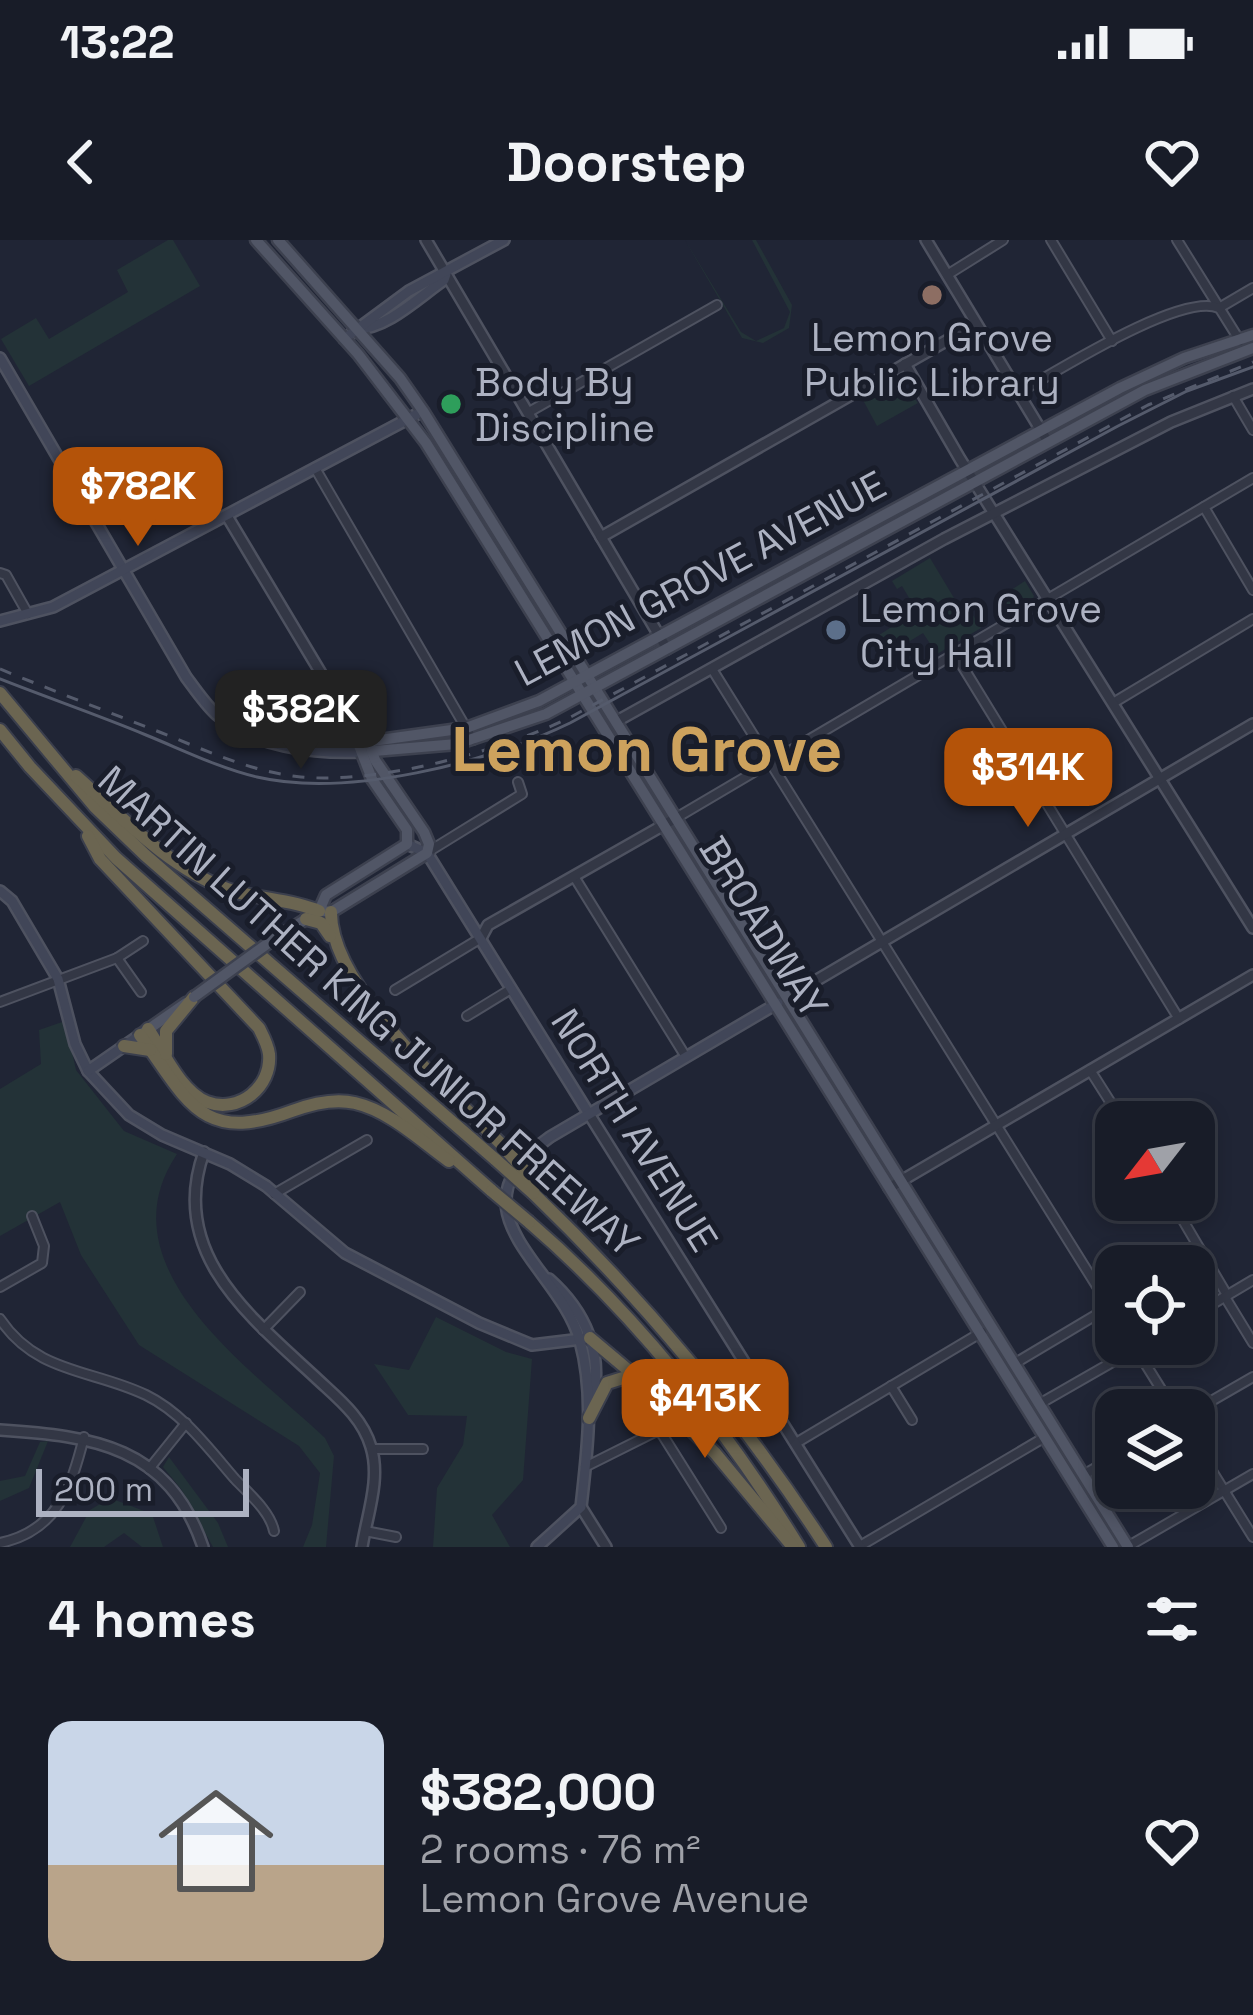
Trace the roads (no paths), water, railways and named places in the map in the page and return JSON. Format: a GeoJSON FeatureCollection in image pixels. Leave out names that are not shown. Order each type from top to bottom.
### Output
{"type":"FeatureCollection","features":[{"type":"Feature","properties":{"kind":"highway","name":"MARTIN LUTHER KING JUNIOR FREEWAY"},"geometry":{"type":"LineString","coordinates":[[0,693],[94,807],[145,855],[500,1153],[535,1189],[658,1322],[733,1414],[826,1547]]}},
{"type":"Feature","properties":{"kind":"highway","name":"MARTIN LUTHER KING JUNIOR FREEWAY"},"geometry":{"type":"LineString","coordinates":[[0,730],[82,824],[590,1280],[681,1380],[745,1462],[796,1547]]}},
{"type":"Feature","properties":{"kind":"highway"},"geometry":{"type":"LineString","coordinates":[[43,747],[197,875],[227,889],[291,899],[319,914],[392,1034],[500,1153]]}},
{"type":"Feature","properties":{"kind":"highway"},"geometry":{"type":"LineString","coordinates":[[82,824],[100,859],[259,1028],[269,1052],[267,1075],[251,1098],[229,1105],[206,1102],[189,1090],[144,1032]]}},
{"type":"Feature","properties":{"kind":"highway"},"geometry":{"type":"LineString","coordinates":[[319,914],[339,945]]}},
{"type":"Feature","properties":{"kind":"highway"},"geometry":{"type":"LineString","coordinates":[[166,1055],[166,1031],[194,998]]}},
{"type":"Feature","properties":{"kind":"highway"},"geometry":{"type":"LineString","coordinates":[[144,1032],[150,1049],[188,1101],[211,1119],[243,1125],[305,1106],[351,1102],[383,1114],[492,1191]]}},
{"type":"Feature","properties":{"kind":"highway"},"geometry":{"type":"LineString","coordinates":[[124,1046],[150,1049]]}},
{"type":"Feature","properties":{"kind":"highway"},"geometry":{"type":"LineString","coordinates":[[585,1339],[620,1360],[736,1475],[796,1547]]}},
{"type":"Feature","properties":{"kind":"highway"},"geometry":{"type":"LineString","coordinates":[[589,1418],[600,1391],[614,1379],[632,1380],[660,1400]]}},
{"type":"Feature","properties":{"kind":"main road","name":"BROADWAY"},"geometry":{"type":"LineString","coordinates":[[256,240],[409,418],[586,685],[617,721],[776,1004],[1112,1547]]}},
{"type":"Feature","properties":{"kind":"main road","name":"BROADWAY"},"geometry":{"type":"LineString","coordinates":[[278,240],[400,378],[423,411],[586,685],[903,1180],[1127,1547]]}},
{"type":"Feature","properties":{"kind":"main road"},"geometry":{"type":"LineString","coordinates":[[344,339],[409,291],[503,240]]}},
{"type":"Feature","properties":{"kind":"main road","name":"LEMON GROVE AVENUE"},"geometry":{"type":"LineString","coordinates":[[0,358],[186,677],[214,712],[232,727],[317,752],[466,728],[586,685],[667,649],[1145,390],[1246,346],[1253,335]]}},
{"type":"Feature","properties":{"kind":"main road","name":"LEMON GROVE AVENUE"},"geometry":{"type":"LineString","coordinates":[[365,747],[418,750],[473,740],[546,714],[660,637],[1039,430],[1149,373],[1246,346]]}},
{"type":"Feature","properties":{"kind":"main road"},"geometry":{"type":"LineString","coordinates":[[0,621],[29,615],[125,570],[423,411]]}},
{"type":"Feature","properties":{"kind":"main road","name":"NORTH AVENUE"},"geometry":{"type":"LineString","coordinates":[[365,747],[424,832],[427,853],[590,1114]]}},
{"type":"Feature","properties":{"kind":"main road","name":"NORTH AVENUE"},"geometry":{"type":"LineString","coordinates":[[365,747],[372,779],[407,830],[407,844]]}},
{"type":"Feature","properties":{"kind":"main road"},"geometry":{"type":"LineString","coordinates":[[388,776],[395,757],[418,750]]}},
{"type":"Feature","properties":{"kind":"main road"},"geometry":{"type":"LineString","coordinates":[[319,914],[326,896],[407,844],[427,853]]}},
{"type":"Feature","properties":{"kind":"main road"},"geometry":{"type":"LineString","coordinates":[[88,1072],[274,939],[427,853]]}},
{"type":"Feature","properties":{"kind":"main road"},"geometry":{"type":"LineString","coordinates":[[360,874],[361,894]]}},
{"type":"Feature","properties":{"kind":"main road"},"geometry":{"type":"LineString","coordinates":[[0,891],[12,901],[58,979],[75,1044],[88,1072],[145,1127],[230,1164],[274,1193],[358,1262],[508,1337],[544,1345],[585,1339]]}},
{"type":"Feature","properties":{"kind":"main road"},"geometry":{"type":"LineString","coordinates":[[537,1547],[581,1508],[589,1418],[585,1339],[572,1300],[527,1259],[510,1225],[511,1179],[541,1143],[788,997]]}},
{"type":"Feature","properties":{"kind":"street"},"geometry":{"type":"LineString","coordinates":[[426,240],[667,649]]}},
{"type":"Feature","properties":{"kind":"street"},"geometry":{"type":"LineString","coordinates":[[926,240],[1048,442]]}},
{"type":"Feature","properties":{"kind":"street"},"geometry":{"type":"LineString","coordinates":[[946,274],[1003,240]]}},
{"type":"Feature","properties":{"kind":"street"},"geometry":{"type":"LineString","coordinates":[[1051,240],[1112,341]]}},
{"type":"Feature","properties":{"kind":"street"},"geometry":{"type":"LineString","coordinates":[[1177,240],[1246,346]]}},
{"type":"Feature","properties":{"kind":"street"},"geometry":{"type":"LineString","coordinates":[[1219,308],[1253,287]]}},
{"type":"Feature","properties":{"kind":"street"},"geometry":{"type":"LineString","coordinates":[[1018,393],[1163,315],[1207,303],[1219,308]]}},
{"type":"Feature","properties":{"kind":"street"},"geometry":{"type":"LineString","coordinates":[[529,412],[717,304]]}},
{"type":"Feature","properties":{"kind":"street"},"geometry":{"type":"LineString","coordinates":[[602,537],[976,324]]}},
{"type":"Feature","properties":{"kind":"street"},"geometry":{"type":"LineString","coordinates":[[905,364],[1253,928]]}},
{"type":"Feature","properties":{"kind":"street"},"geometry":{"type":"LineString","coordinates":[[617,721],[1171,422],[1253,388]]}},
{"type":"Feature","properties":{"kind":"street"},"geometry":{"type":"LineString","coordinates":[[1233,396],[1253,430]]}},
{"type":"Feature","properties":{"kind":"street"},"geometry":{"type":"LineString","coordinates":[[315,468],[473,740]]}},
{"type":"Feature","properties":{"kind":"street"},"geometry":{"type":"LineString","coordinates":[[395,990],[481,938],[488,925],[1253,478]]}},
{"type":"Feature","properties":{"kind":"street"},"geometry":{"type":"LineString","coordinates":[[1204,507],[1253,590]]}},
{"type":"Feature","properties":{"kind":"street","name":"NORTH AVENUE"},"geometry":{"type":"LineString","coordinates":[[227,515],[365,747]]}},
{"type":"Feature","properties":{"kind":"street"},"geometry":{"type":"LineString","coordinates":[[0,573],[29,615]]}},
{"type":"Feature","properties":{"kind":"street"},"geometry":{"type":"LineString","coordinates":[[1113,703],[1253,619]]}},
{"type":"Feature","properties":{"kind":"street"},"geometry":{"type":"LineString","coordinates":[[955,654],[1179,1018]]}},
{"type":"Feature","properties":{"kind":"street"},"geometry":{"type":"LineString","coordinates":[[712,669],[995,1126],[1095,1278]]}},
{"type":"Feature","properties":{"kind":"street"},"geometry":{"type":"LineString","coordinates":[[788,997],[1253,724]]}},
{"type":"Feature","properties":{"kind":"street"},"geometry":{"type":"LineString","coordinates":[[427,853],[522,794],[518,782]]}},
{"type":"Feature","properties":{"kind":"street"},"geometry":{"type":"LineString","coordinates":[[575,878],[686,1057]]}},
{"type":"Feature","properties":{"kind":"street"},"geometry":{"type":"LineString","coordinates":[[0,1002],[116,958],[143,941]]}},
{"type":"Feature","properties":{"kind":"street"},"geometry":{"type":"LineString","coordinates":[[116,958],[141,992]]}},
{"type":"Feature","properties":{"kind":"street"},"geometry":{"type":"LineString","coordinates":[[890,1188],[1253,975]]}},
{"type":"Feature","properties":{"kind":"street"},"geometry":{"type":"LineString","coordinates":[[467,1016],[512,988]]}},
{"type":"Feature","properties":{"kind":"street"},"geometry":{"type":"LineString","coordinates":[[1090,1070],[1110,1101]]}},
{"type":"Feature","properties":{"kind":"street","name":"NORTH AVENUE"},"geometry":{"type":"LineString","coordinates":[[590,1114],[860,1546]]}},
{"type":"Feature","properties":{"kind":"street"},"geometry":{"type":"LineString","coordinates":[[274,1193],[367,1140]]}},
{"type":"Feature","properties":{"kind":"street"},"geometry":{"type":"LineString","coordinates":[[204,1152],[196,1182],[204,1244],[226,1289],[263,1330],[350,1409],[372,1449],[373,1489],[362,1547]]}},
{"type":"Feature","properties":{"kind":"street"},"geometry":{"type":"LineString","coordinates":[[0,1287],[42,1263],[44,1246],[32,1216]]}},
{"type":"Feature","properties":{"kind":"street"},"geometry":{"type":"LineString","coordinates":[[1215,1276],[1253,1343]]}},
{"type":"Feature","properties":{"kind":"street"},"geometry":{"type":"LineString","coordinates":[[1215,1303],[1253,1280]]}},
{"type":"Feature","properties":{"kind":"street"},"geometry":{"type":"LineString","coordinates":[[263,1330],[300,1292]]}},
{"type":"Feature","properties":{"kind":"street"},"geometry":{"type":"LineString","coordinates":[[1016,1362],[1095,1316]]}},
{"type":"Feature","properties":{"kind":"street"},"geometry":{"type":"LineString","coordinates":[[0,1319],[18,1343],[38,1358],[146,1395],[186,1424],[272,1522],[274,1531]]}},
{"type":"Feature","properties":{"kind":"street"},"geometry":{"type":"LineString","coordinates":[[796,1443],[993,1325]]}},
{"type":"Feature","properties":{"kind":"street"},"geometry":{"type":"LineString","coordinates":[[1041,1403],[1105,1365]]}},
{"type":"Feature","properties":{"kind":"street"},"geometry":{"type":"LineString","coordinates":[[1215,1399],[1253,1377]]}},
{"type":"Feature","properties":{"kind":"street"},"geometry":{"type":"LineString","coordinates":[[891,1386],[912,1420]]}},
{"type":"Feature","properties":{"kind":"street"},"geometry":{"type":"LineString","coordinates":[[149,1469],[186,1424]]}},
{"type":"Feature","properties":{"kind":"street"},"geometry":{"type":"LineString","coordinates":[[0,1430],[84,1437],[126,1453],[149,1469],[184,1507],[203,1547]]}},
{"type":"Feature","properties":{"kind":"street"},"geometry":{"type":"LineString","coordinates":[[860,1546],[1057,1430]]}},
{"type":"Feature","properties":{"kind":"street"},"geometry":{"type":"LineString","coordinates":[[585,1467],[657,1431],[721,1528]]}},
{"type":"Feature","properties":{"kind":"street"},"geometry":{"type":"LineString","coordinates":[[0,1543],[32,1532],[57,1510],[72,1485],[84,1437]]}},
{"type":"Feature","properties":{"kind":"street"},"geometry":{"type":"LineString","coordinates":[[372,1449],[423,1449]]}},
{"type":"Feature","properties":{"kind":"street"},"geometry":{"type":"LineString","coordinates":[[1085,1474],[1095,1468]]}},
{"type":"Feature","properties":{"kind":"street"},"geometry":{"type":"LineString","coordinates":[[1127,1547],[1253,1474]]}},
{"type":"Feature","properties":{"kind":"street"},"geometry":{"type":"LineString","coordinates":[[1215,1476],[1253,1538]]}},
{"type":"Feature","properties":{"kind":"street"},"geometry":{"type":"LineString","coordinates":[[581,1508],[606,1547]]}},
{"type":"Feature","properties":{"kind":"street"},"geometry":{"type":"LineString","coordinates":[[365,1531],[396,1537]]}},
{"type":"Feature","properties":{"kind":"tram line"},"geometry":{"type":"LineString","coordinates":[[0,679],[257,777],[332,783],[459,763],[570,723],[1118,426],[1187,391],[1253,367]]}},
{"type":"Feature","properties":{"kind":"railway"},"geometry":{"type":"LineString","coordinates":[[0,669],[213,754],[283,774],[366,776],[437,763],[567,719],[1148,405],[1253,362]]}},
{"type":"Feature","properties":{"kind":"place","name":"Lemon Grove Public Library"},"geometry":{"type":"Point","coordinates":[932,295]}},
{"type":"Feature","properties":{"kind":"place","name":"Body By Discipline"},"geometry":{"type":"Point","coordinates":[451,404]}},
{"type":"Feature","properties":{"kind":"place","name":"Lemon Grove City Hall"},"geometry":{"type":"Point","coordinates":[836,630]}},
{"type":"Feature","properties":{"kind":"district","name":"Lemon Grove"},"geometry":{"type":"Point","coordinates":[647,749]}}]}
